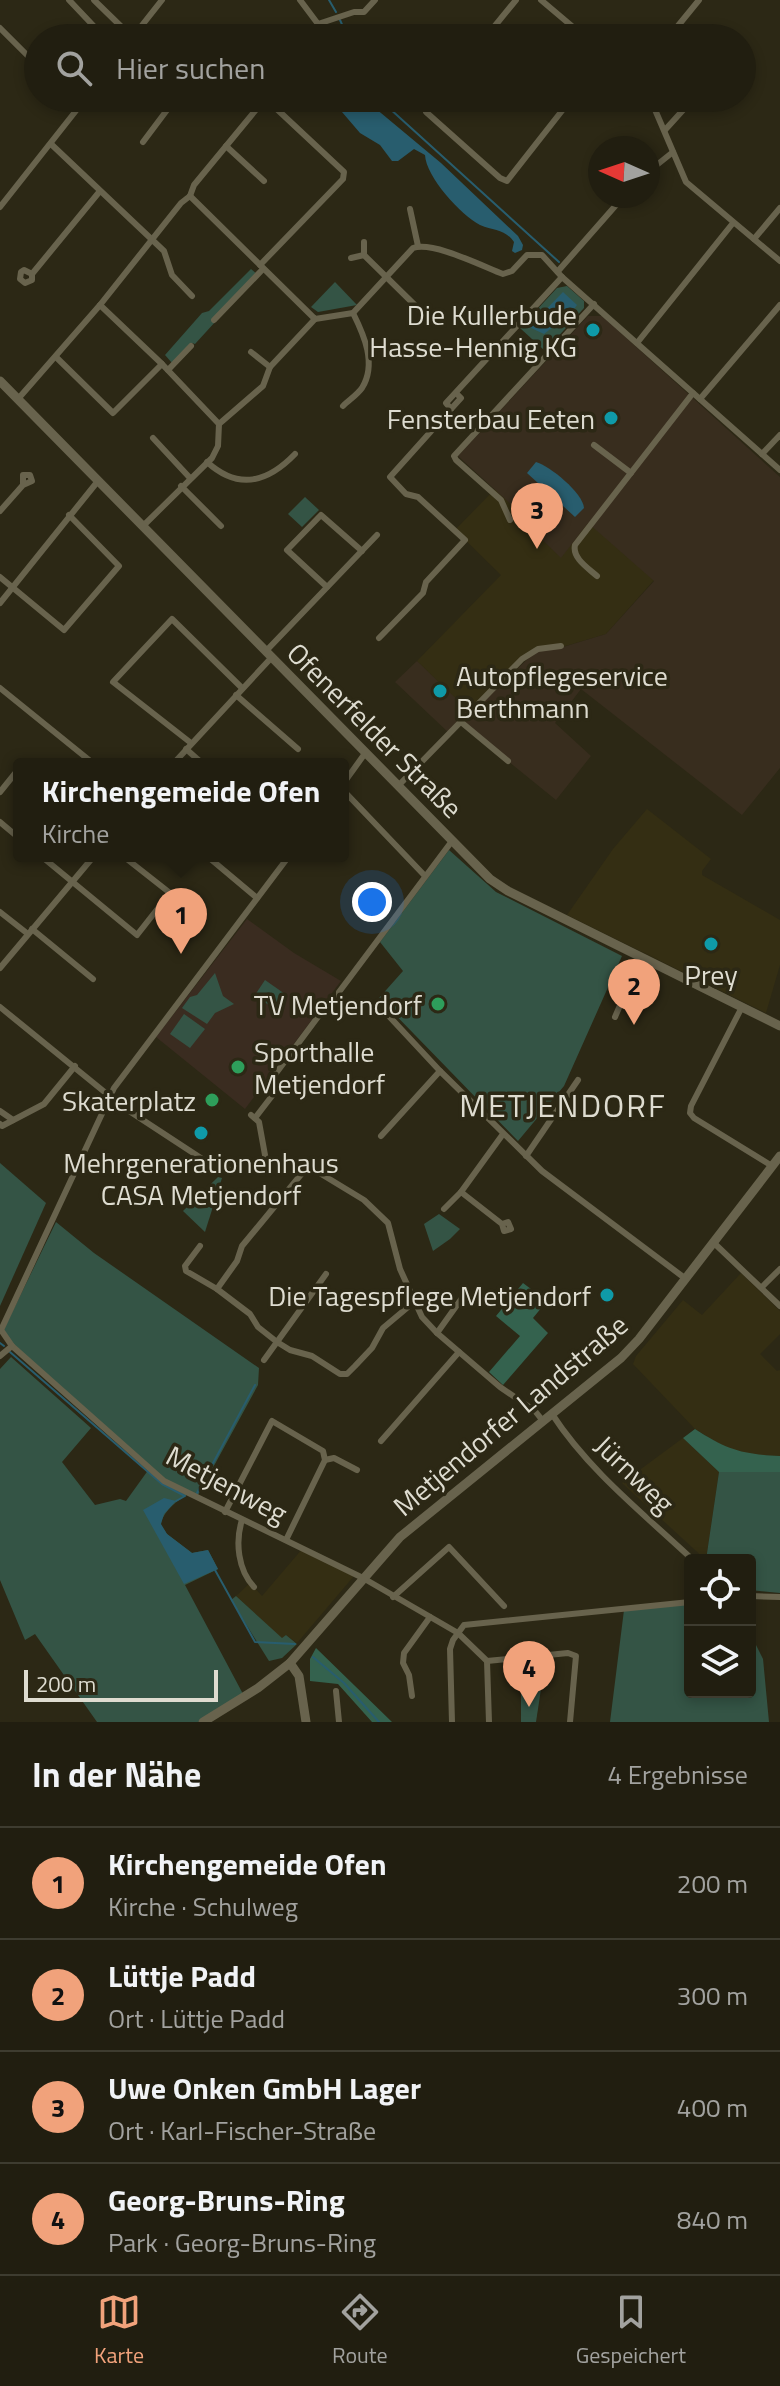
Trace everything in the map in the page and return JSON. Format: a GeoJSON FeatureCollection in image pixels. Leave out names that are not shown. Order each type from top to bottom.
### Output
{"type":"FeatureCollection","features":[{"type":"Feature","properties":{"kind":"street"},"geometry":{"type":"LineString","coordinates":[[69,0],[92,24]]}},
{"type":"Feature","properties":{"kind":"street"},"geometry":{"type":"LineString","coordinates":[[94,0],[118,24]]}},
{"type":"Feature","properties":{"kind":"street"},"geometry":{"type":"LineString","coordinates":[[143,24],[162,0]]}},
{"type":"Feature","properties":{"kind":"street"},"geometry":{"type":"LineString","coordinates":[[300,0],[318,24],[354,12],[364,12],[375,0]]}},
{"type":"Feature","properties":{"kind":"street"},"geometry":{"type":"LineString","coordinates":[[496,24],[516,0]]}},
{"type":"Feature","properties":{"kind":"street"},"geometry":{"type":"LineString","coordinates":[[541,0],[569,24]]}},
{"type":"Feature","properties":{"kind":"street"},"geometry":{"type":"LineString","coordinates":[[679,24],[699,0]]}},
{"type":"Feature","properties":{"kind":"street"},"geometry":{"type":"LineString","coordinates":[[0,28],[24,52]]}},
{"type":"Feature","properties":{"kind":"street"},"geometry":{"type":"LineString","coordinates":[[0,207],[75,112]]}},
{"type":"Feature","properties":{"kind":"street"},"geometry":{"type":"LineString","coordinates":[[143,142],[166,112]]}},
{"type":"Feature","properties":{"kind":"street"},"geometry":{"type":"LineString","coordinates":[[18,399],[57,358],[181,203],[190,196],[194,185],[252,112]]}},
{"type":"Feature","properties":{"kind":"street"},"geometry":{"type":"LineString","coordinates":[[214,320],[343,179],[344,172],[280,112]]}},
{"type":"Feature","properties":{"kind":"street"},"geometry":{"type":"LineString","coordinates":[[426,112],[507,181],[561,112]]}},
{"type":"Feature","properties":{"kind":"street"},"geometry":{"type":"LineString","coordinates":[[657,112],[686,182],[780,261]]}},
{"type":"Feature","properties":{"kind":"street"},"geometry":{"type":"LineString","coordinates":[[665,130],[681,112]]}},
{"type":"Feature","properties":{"kind":"street"},"geometry":{"type":"LineString","coordinates":[[51,144],[164,251],[172,275],[192,296]]}},
{"type":"Feature","properties":{"kind":"street"},"geometry":{"type":"LineString","coordinates":[[226,146],[264,181]]}},
{"type":"Feature","properties":{"kind":"street"},"geometry":{"type":"LineString","coordinates":[[660,162],[673,152]]}},
{"type":"Feature","properties":{"kind":"street"},"geometry":{"type":"LineString","coordinates":[[32,274],[100,191]]}},
{"type":"Feature","properties":{"kind":"street"},"geometry":{"type":"LineString","coordinates":[[190,196],[315,319]]}},
{"type":"Feature","properties":{"kind":"street"},"geometry":{"type":"LineString","coordinates":[[379,638],[423,593],[426,582],[465,540],[418,497],[406,494],[390,477],[461,398],[456,393],[614,208]]}},
{"type":"Feature","properties":{"kind":"street"},"geometry":{"type":"LineString","coordinates":[[754,239],[780,208]]}},
{"type":"Feature","properties":{"kind":"street"},"geometry":{"type":"LineString","coordinates":[[410,209],[418,246]]}},
{"type":"Feature","properties":{"kind":"street"},"geometry":{"type":"LineString","coordinates":[[637,343],[733,223]]}},
{"type":"Feature","properties":{"kind":"street"},"geometry":{"type":"LineString","coordinates":[[364,242],[364,255],[427,317]]}},
{"type":"Feature","properties":{"kind":"street"},"geometry":{"type":"LineString","coordinates":[[418,246],[449,252],[503,274],[512,271],[527,255],[542,255],[780,470]]}},
{"type":"Feature","properties":{"kind":"street"},"geometry":{"type":"LineString","coordinates":[[219,424],[263,386],[270,367],[315,319],[353,313],[418,246]]}},
{"type":"Feature","properties":{"kind":"street"},"geometry":{"type":"LineString","coordinates":[[351,258],[364,255]]}},
{"type":"Feature","properties":{"kind":"street"},"geometry":{"type":"LineString","coordinates":[[510,520],[501,500],[454,456],[594,304]]}},
{"type":"Feature","properties":{"kind":"street"},"geometry":{"type":"LineString","coordinates":[[100,305],[219,424],[218,446],[207,462],[143,526]]}},
{"type":"Feature","properties":{"kind":"street"},"geometry":{"type":"LineString","coordinates":[[700,399],[780,305]]}},
{"type":"Feature","properties":{"kind":"street"},"geometry":{"type":"LineString","coordinates":[[343,406],[361,390],[368,369],[364,336],[353,313]]}},
{"type":"Feature","properties":{"kind":"street"},"geometry":{"type":"LineString","coordinates":[[57,358],[113,413],[191,346]]}},
{"type":"Feature","properties":{"kind":"street"},"geometry":{"type":"LineString","coordinates":[[251,352],[270,367]]}},
{"type":"Feature","properties":{"kind":"street","name":"Ofenerfelder Straße"},"geometry":{"type":"LineString","coordinates":[[0,381],[490,879],[508,891],[780,1026]]}},
{"type":"Feature","properties":{"kind":"street"},"geometry":{"type":"LineString","coordinates":[[597,576],[576,557],[575,545],[693,393]]}},
{"type":"Feature","properties":{"kind":"street"},"geometry":{"type":"LineString","coordinates":[[762,454],[780,435]]}},
{"type":"Feature","properties":{"kind":"street"},"geometry":{"type":"LineString","coordinates":[[153,438],[190,478]]}},
{"type":"Feature","properties":{"kind":"street"},"geometry":{"type":"LineString","coordinates":[[594,445],[631,473]]}},
{"type":"Feature","properties":{"kind":"street"},"geometry":{"type":"LineString","coordinates":[[207,462],[227,475],[257,479],[271,476],[295,454]]}},
{"type":"Feature","properties":{"kind":"street"},"geometry":{"type":"LineString","coordinates":[[0,603],[98,481]]}},
{"type":"Feature","properties":{"kind":"street"},"geometry":{"type":"LineString","coordinates":[[0,511],[23,485]]}},
{"type":"Feature","properties":{"kind":"street"},"geometry":{"type":"LineString","coordinates":[[181,486],[221,526]]}},
{"type":"Feature","properties":{"kind":"street"},"geometry":{"type":"LineString","coordinates":[[0,577],[64,630],[119,566],[69,515]]}},
{"type":"Feature","properties":{"kind":"street"},"geometry":{"type":"LineString","coordinates":[[327,587],[287,550],[321,515],[362,551]]}},
{"type":"Feature","properties":{"kind":"street"},"geometry":{"type":"LineString","coordinates":[[178,758],[327,587],[377,535]]}},
{"type":"Feature","properties":{"kind":"street"},"geometry":{"type":"LineString","coordinates":[[198,758],[113,682],[172,619],[242,688]]}},
{"type":"Feature","properties":{"kind":"street"},"geometry":{"type":"LineString","coordinates":[[398,786],[522,659],[538,649],[561,646]]}},
{"type":"Feature","properties":{"kind":"street"},"geometry":{"type":"LineString","coordinates":[[0,688],[87,758]]}},
{"type":"Feature","properties":{"kind":"street"},"geometry":{"type":"LineString","coordinates":[[236,695],[298,749]]}},
{"type":"Feature","properties":{"kind":"street"},"geometry":{"type":"LineString","coordinates":[[461,722],[508,761]]}},
{"type":"Feature","properties":{"kind":"street"},"geometry":{"type":"LineString","coordinates":[[349,776],[366,752]]}},
{"type":"Feature","properties":{"kind":"street"},"geometry":{"type":"LineString","coordinates":[[0,792],[13,776]]}},
{"type":"Feature","properties":{"kind":"street"},"geometry":{"type":"LineString","coordinates":[[349,796],[425,876]]}},
{"type":"Feature","properties":{"kind":"street"},"geometry":{"type":"LineString","coordinates":[[339,1000],[339,992],[452,840]]}},
{"type":"Feature","properties":{"kind":"street"},"geometry":{"type":"LineString","coordinates":[[49,862],[137,935],[170,893],[131,862]]}},
{"type":"Feature","properties":{"kind":"street"},"geometry":{"type":"LineString","coordinates":[[0,968],[89,862]]}},
{"type":"Feature","properties":{"kind":"street"},"geometry":{"type":"LineString","coordinates":[[214,862],[257,898]]}},
{"type":"Feature","properties":{"kind":"street"},"geometry":{"type":"LineString","coordinates":[[0,1356],[12,1346],[1,1330],[111,1096],[150,1038],[284,862]]}},
{"type":"Feature","properties":{"kind":"street"},"geometry":{"type":"LineString","coordinates":[[0,912],[93,979]]}},
{"type":"Feature","properties":{"kind":"street"},"geometry":{"type":"LineString","coordinates":[[615,1017],[641,957]]}},
{"type":"Feature","properties":{"kind":"street"},"geometry":{"type":"LineString","coordinates":[[268,1084],[329,1002],[339,1000],[386,1013],[542,1171],[686,1279]]}},
{"type":"Feature","properties":{"kind":"street"},"geometry":{"type":"LineString","coordinates":[[0,1007],[123,1107],[213,1166],[235,1171],[267,1166],[308,1166],[364,1200],[385,1218],[400,1269],[422,1317],[459,1352],[518,1401],[535,1411],[543,1421]]}},
{"type":"Feature","properties":{"kind":"street"},"geometry":{"type":"LineString","coordinates":[[742,1007],[690,1113],[772,1166]]}},
{"type":"Feature","properties":{"kind":"street"},"geometry":{"type":"LineString","coordinates":[[0,1124],[44,1104],[75,1066]]}},
{"type":"Feature","properties":{"kind":"street"},"geometry":{"type":"LineString","coordinates":[[381,1136],[440,1071]]}},
{"type":"Feature","properties":{"kind":"street"},"geometry":{"type":"LineString","coordinates":[[526,1156],[578,1080]]}},
{"type":"Feature","properties":{"kind":"street"},"geometry":{"type":"LineString","coordinates":[[267,1166],[259,1122],[253,1116],[275,1092]]}},
{"type":"Feature","properties":{"kind":"street"},"geometry":{"type":"LineString","coordinates":[[0,1111],[13,1120]]}},
{"type":"Feature","properties":{"kind":"street"},"geometry":{"type":"LineString","coordinates":[[444,1209],[461,1192],[503,1134]]}},
{"type":"Feature","properties":{"kind":"street","name":"Metjendorfer Landstraße"},"geometry":{"type":"LineString","coordinates":[[203,1722],[261,1686],[290,1663],[418,1520],[634,1345],[780,1156]]}},
{"type":"Feature","properties":{"kind":"street"},"geometry":{"type":"LineString","coordinates":[[217,1289],[237,1261],[242,1246],[308,1166]]}},
{"type":"Feature","properties":{"kind":"street"},"geometry":{"type":"LineString","coordinates":[[461,1192],[502,1224]]}},
{"type":"Feature","properties":{"kind":"street"},"geometry":{"type":"LineString","coordinates":[[714,1243],[780,1306]]}},
{"type":"Feature","properties":{"kind":"street"},"geometry":{"type":"LineString","coordinates":[[200,1246],[185,1266],[186,1271],[250,1314],[258,1327],[277,1342],[290,1350],[312,1356],[340,1374],[347,1374],[372,1348],[383,1328],[414,1302]]}},
{"type":"Feature","properties":{"kind":"street"},"geometry":{"type":"LineString","coordinates":[[762,1287],[780,1269]]}},
{"type":"Feature","properties":{"kind":"street"},"geometry":{"type":"LineString","coordinates":[[264,1360],[326,1274]]}},
{"type":"Feature","properties":{"kind":"street"},"geometry":{"type":"LineString","coordinates":[[437,1333],[462,1298],[462,1291]]}},
{"type":"Feature","properties":{"kind":"street","name":"Metjenweg"},"geometry":{"type":"LineString","coordinates":[[12,1346],[162,1480],[363,1578],[458,1633],[487,1661]]}},
{"type":"Feature","properties":{"kind":"street"},"geometry":{"type":"LineString","coordinates":[[381,1441],[459,1352]]}},
{"type":"Feature","properties":{"kind":"street","name":"Jürnweg"},"geometry":{"type":"LineString","coordinates":[[552,1414],[572,1444],[599,1474],[686,1554]]}},
{"type":"Feature","properties":{"kind":"street"},"geometry":{"type":"LineString","coordinates":[[225,1512],[272,1421],[323,1451],[325,1460],[286,1540]]}},
{"type":"Feature","properties":{"kind":"street"},"geometry":{"type":"LineString","coordinates":[[325,1460],[334,1458],[357,1470]]}},
{"type":"Feature","properties":{"kind":"street"},"geometry":{"type":"LineString","coordinates":[[242,1520],[239,1530],[240,1561],[254,1587]]}},
{"type":"Feature","properties":{"kind":"street"},"geometry":{"type":"LineString","coordinates":[[393,1597],[449,1547],[504,1606]]}},
{"type":"Feature","properties":{"kind":"street"},"geometry":{"type":"LineString","coordinates":[[756,1596],[780,1597]]}},
{"type":"Feature","properties":{"kind":"street"},"geometry":{"type":"LineString","coordinates":[[452,1722],[450,1649],[464,1625],[684,1603]]}},
{"type":"Feature","properties":{"kind":"street"},"geometry":{"type":"LineString","coordinates":[[412,1696],[409,1675],[403,1663],[404,1653],[430,1617]]}},
{"type":"Feature","properties":{"kind":"street"},"geometry":{"type":"LineString","coordinates":[[489,1722],[487,1661],[573,1654],[577,1660],[570,1722]]}},
{"type":"Feature","properties":{"kind":"street"},"geometry":{"type":"LineString","coordinates":[[290,1663],[299,1676],[306,1722]]}},
{"type":"Feature","properties":{"kind":"street"},"geometry":{"type":"LineString","coordinates":[[336,1691],[339,1722]]}},
{"type":"Feature","properties":{"kind":"shaded area"},"geometry":{"type":"Polygon","coordinates":[[[588,316],[602,316],[780,477],[780,768],[742,815],[581,689],[555,723],[591,756],[556,800],[461,723],[450,734],[395,682],[417,661],[471,713],[538,649],[563,647],[606,634],[654,581],[588,523],[561,558],[524,522],[527,519],[458,456],[588,316]]]}},
{"type":"Feature","properties":{"kind":"shaded area"},"geometry":{"type":"Polygon","coordinates":[[[495,489],[528,519],[524,522],[561,557],[588,522],[654,580],[606,634],[522,659],[470,713],[417,661],[501,575],[455,530],[495,489]]]}},
{"type":"Feature","properties":{"kind":"shaded area"},"geometry":{"type":"Polygon","coordinates":[[[647,809],[711,859],[702,875],[780,920],[780,965],[766,1013],[567,915],[613,849],[647,809]]]}},
{"type":"Feature","properties":{"kind":"shaded area"},"geometry":{"type":"Polygon","coordinates":[[[247,919],[294,953],[341,981],[245,1109],[156,1037],[247,919]]]}},
{"type":"Feature","properties":{"kind":"shaded area"},"geometry":{"type":"Polygon","coordinates":[[[741,1273],[780,1311],[780,1334],[760,1354],[777,1371],[780,1370],[780,1456],[747,1455],[723,1446],[695,1429],[633,1364],[636,1356],[683,1300],[702,1315],[741,1273]]]}},
{"type":"Feature","properties":{"kind":"shaded area"},"geometry":{"type":"Polygon","coordinates":[[[683,1438],[719,1472],[707,1554],[699,1554],[622,1483],[683,1438]]]}},
{"type":"Feature","properties":{"kind":"shaded area"},"geometry":{"type":"Polygon","coordinates":[[[303,1548],[354,1576],[297,1643],[286,1635],[282,1639],[236,1596],[250,1583],[262,1596],[303,1548]]]}},
{"type":"Feature","properties":{"kind":"green space"},"geometry":{"type":"Polygon","coordinates":[[[251,269],[258,275],[195,344],[192,343],[172,363],[165,355],[202,313],[209,311],[251,269]]]}},
{"type":"Feature","properties":{"kind":"green space"},"geometry":{"type":"Polygon","coordinates":[[[335,282],[357,305],[318,312],[311,307],[335,282]]]}},
{"type":"Feature","properties":{"kind":"green space"},"geometry":{"type":"Polygon","coordinates":[[[567,286],[584,301],[584,308],[545,351],[520,328],[557,288],[567,286]]]}},
{"type":"Feature","properties":{"kind":"green space"},"geometry":{"type":"Polygon","coordinates":[[[305,497],[319,510],[302,527],[288,514],[305,497]]]}},
{"type":"Feature","properties":{"kind":"green space"},"geometry":{"type":"Polygon","coordinates":[[[449,850],[496,892],[622,956],[564,1086],[518,1141],[379,998],[403,971],[380,942],[449,850]]]}},
{"type":"Feature","properties":{"kind":"green space"},"geometry":{"type":"Polygon","coordinates":[[[215,973],[223,996],[234,1004],[215,1013],[207,1024],[182,1008],[215,973]]]}},
{"type":"Feature","properties":{"kind":"green space"},"geometry":{"type":"Polygon","coordinates":[[[265,980],[285,994],[274,1009],[255,995],[265,980]]]}},
{"type":"Feature","properties":{"kind":"green space"},"geometry":{"type":"Polygon","coordinates":[[[184,1014],[205,1029],[190,1048],[170,1034],[184,1014]]]}},
{"type":"Feature","properties":{"kind":"green space"},"geometry":{"type":"Polygon","coordinates":[[[0,1163],[46,1203],[0,1306],[0,1163]]]}},
{"type":"Feature","properties":{"kind":"green space"},"geometry":{"type":"Polygon","coordinates":[[[218,1177],[222,1178],[205,1232],[183,1211],[218,1177]]]}},
{"type":"Feature","properties":{"kind":"green space"},"geometry":{"type":"Polygon","coordinates":[[[439,1214],[460,1229],[433,1251],[424,1224],[439,1214]]]}},
{"type":"Feature","properties":{"kind":"green space"},"geometry":{"type":"Polygon","coordinates":[[[56,1222],[94,1253],[259,1368],[258,1385],[197,1497],[190,1493],[181,1499],[169,1509],[160,1524],[167,1534],[192,1553],[208,1550],[218,1569],[185,1585],[243,1694],[198,1722],[97,1722],[35,1634],[25,1640],[0,1580],[0,1369],[11,1357],[91,1428],[62,1462],[95,1505],[120,1499],[126,1501],[149,1469],[12,1346],[3,1331],[56,1222]]]}},
{"type":"Feature","properties":{"kind":"green space"},"geometry":{"type":"Polygon","coordinates":[[[523,1283],[547,1301],[533,1318],[548,1333],[503,1385],[489,1372],[520,1336],[496,1316],[523,1283]]]}},
{"type":"Feature","properties":{"kind":"green space"},"geometry":{"type":"Polygon","coordinates":[[[695,1429],[735,1450],[780,1456],[780,1472],[719,1472],[683,1438],[695,1429]]]}},
{"type":"Feature","properties":{"kind":"green space"},"geometry":{"type":"Polygon","coordinates":[[[719,1472],[780,1472],[780,1593],[756,1591],[756,1554],[707,1554],[719,1472]]]}},
{"type":"Feature","properties":{"kind":"green space"},"geometry":{"type":"Polygon","coordinates":[[[236,1596],[282,1638],[286,1635],[297,1644],[282,1658],[269,1661],[231,1600],[236,1596]]]}},
{"type":"Feature","properties":{"kind":"green space"},"geometry":{"type":"Polygon","coordinates":[[[684,1605],[684,1698],[756,1698],[756,1645],[763,1659],[769,1722],[610,1722],[624,1610],[684,1605]]]}},
{"type":"Feature","properties":{"kind":"green space"},"geometry":{"type":"Polygon","coordinates":[[[316,1648],[392,1722],[372,1722],[338,1684],[310,1681],[310,1659],[316,1648]]]}},
{"type":"Feature","properties":{"kind":"green space"},"geometry":{"type":"Polygon","coordinates":[[[541,1689],[536,1722],[521,1722],[521,1692],[541,1689]]]}},
{"type":"Feature","properties":{"kind":"water"},"geometry":{"type":"Polygon","coordinates":[[[342,112],[380,112],[441,163],[518,236],[522,250],[512,251],[514,242],[507,235],[480,225],[455,204],[431,174],[425,155],[414,149],[398,161],[392,161],[380,145],[360,133],[342,112]]]}},
{"type":"Feature","properties":{"kind":"water"},"geometry":{"type":"Polygon","coordinates":[[[563,292],[577,305],[572,312],[544,334],[529,327],[563,292]]]}},
{"type":"Feature","properties":{"kind":"water"},"geometry":{"type":"Polygon","coordinates":[[[536,462],[557,474],[578,495],[584,508],[575,517],[527,473],[536,462]]]}},
{"type":"Feature","properties":{"kind":"water"},"geometry":{"type":"Polygon","coordinates":[[[164,1498],[176,1501],[164,1514],[161,1524],[167,1534],[192,1553],[208,1550],[218,1569],[184,1584],[143,1510],[164,1498]]]}},
{"type":"Feature","properties":{"kind":"waterway"},"geometry":{"type":"LineString","coordinates":[[329,0],[336,12]]}},
{"type":"Feature","properties":{"kind":"waterway"},"geometry":{"type":"LineString","coordinates":[[340,20],[342,24]]}},
{"type":"Feature","properties":{"kind":"waterway"},"geometry":{"type":"LineString","coordinates":[[393,112],[559,262]]}},
{"type":"Feature","properties":{"kind":"waterway"},"geometry":{"type":"LineString","coordinates":[[0,1343],[4,1346]]}},
{"type":"Feature","properties":{"kind":"waterway"},"geometry":{"type":"LineString","coordinates":[[10,1352],[162,1484],[185,1496],[176,1501]]}},
{"type":"Feature","properties":{"kind":"waterway"},"geometry":{"type":"LineString","coordinates":[[197,1493],[255,1385]]}},
{"type":"Feature","properties":{"kind":"waterway"},"geometry":{"type":"LineString","coordinates":[[215,1570],[255,1642],[295,1644]]}},
{"type":"Feature","properties":{"kind":"waterway"},"geometry":{"type":"LineString","coordinates":[[313,1657],[344,1683],[379,1722]]}},
{"type":"Feature","properties":{"kind":"place","name":"Die Kullerbude Hasse-Hennig KG"},"geometry":{"type":"Point","coordinates":[593,330]}},
{"type":"Feature","properties":{"kind":"place","name":"Fensterbau Eeten"},"geometry":{"type":"Point","coordinates":[611,418]}},
{"type":"Feature","properties":{"kind":"place","name":"Uwe Onken GmbH Lager"},"geometry":{"type":"Point","coordinates":[537,549]}},
{"type":"Feature","properties":{"kind":"place","name":"Autopflegeservice Berthmann"},"geometry":{"type":"Point","coordinates":[440,691]}},
{"type":"Feature","properties":{"kind":"place","name":"Prey"},"geometry":{"type":"Point","coordinates":[711,944]}},
{"type":"Feature","properties":{"kind":"place","name":"Kirchengemeide Ofen"},"geometry":{"type":"Point","coordinates":[181,954]}},
{"type":"Feature","properties":{"kind":"place","name":"TV Metjendorf"},"geometry":{"type":"Point","coordinates":[438,1004]}},
{"type":"Feature","properties":{"kind":"place","name":"Lüttje Padd"},"geometry":{"type":"Point","coordinates":[634,1025]}},
{"type":"Feature","properties":{"kind":"place","name":"Sporthalle Metjendorf"},"geometry":{"type":"Point","coordinates":[238,1067]}},
{"type":"Feature","properties":{"kind":"place","name":"Skaterplatz"},"geometry":{"type":"Point","coordinates":[212,1100]}},
{"type":"Feature","properties":{"kind":"place","name":"Mehrgenerationenhaus CASA Metjendorf"},"geometry":{"type":"Point","coordinates":[201,1133]}},
{"type":"Feature","properties":{"kind":"place","name":"Die Tagespflege Metjendorf"},"geometry":{"type":"Point","coordinates":[607,1295]}},
{"type":"Feature","properties":{"kind":"place","name":"Georg-Bruns-Ring"},"geometry":{"type":"Point","coordinates":[529,1707]}},
{"type":"Feature","properties":{"kind":"district","name":"METJENDORF"},"geometry":{"type":"Point","coordinates":[563,1105]}}]}
